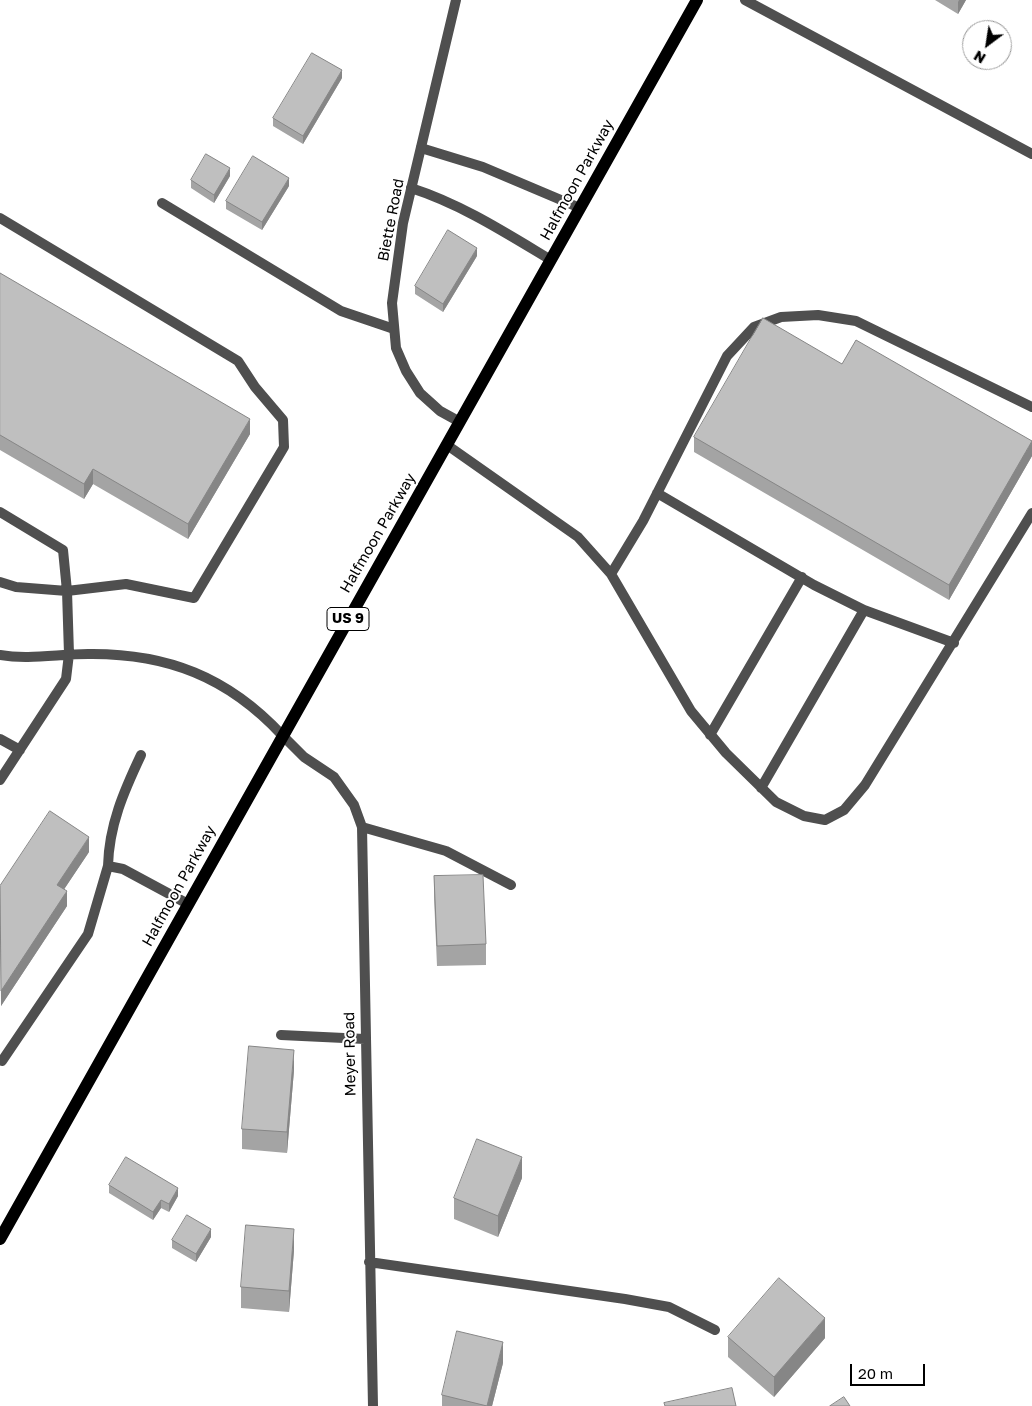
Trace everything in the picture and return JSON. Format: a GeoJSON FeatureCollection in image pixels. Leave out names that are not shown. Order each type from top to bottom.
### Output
{"type":"FeatureCollection","features":[{"type":"Feature","properties":{"kind":"main road","name":"Halfmoon Parkway"},"geometry":{"type":"LineString","coordinates":[[0,1239],[697,0]]}},
{"type":"Feature","properties":{"kind":"street","name":"Biette Road"},"geometry":{"type":"LineString","coordinates":[[456,0],[403,223],[392,303],[396,348],[406,371],[420,393],[440,411],[460,422]]}},
{"type":"Feature","properties":{"kind":"street"},"geometry":{"type":"LineString","coordinates":[[746,0],[1032,154]]}},
{"type":"Feature","properties":{"kind":"street"},"geometry":{"type":"LineString","coordinates":[[421,148],[483,166],[580,208]]}},
{"type":"Feature","properties":{"kind":"street"},"geometry":{"type":"LineString","coordinates":[[411,188],[436,196],[469,212],[551,260]]}},
{"type":"Feature","properties":{"kind":"street"},"geometry":{"type":"LineString","coordinates":[[162,203],[340,311],[394,329]]}},
{"type":"Feature","properties":{"kind":"street"},"geometry":{"type":"LineString","coordinates":[[0,218],[238,360],[255,387],[283,420],[284,446],[194,598],[126,584],[67,591],[16,587],[0,582]]}},
{"type":"Feature","properties":{"kind":"street"},"geometry":{"type":"LineString","coordinates":[[611,574],[657,492],[727,356],[754,327],[781,317],[818,314],[856,321],[1032,407]]}},
{"type":"Feature","properties":{"kind":"street"},"geometry":{"type":"LineString","coordinates":[[447,445],[578,537],[611,574],[691,711],[710,735],[776,802],[804,816],[825,820],[844,810],[865,785],[954,644],[1032,513]]}},
{"type":"Feature","properties":{"kind":"street"},"geometry":{"type":"LineString","coordinates":[[657,492],[802,577],[864,610],[954,644]]}},
{"type":"Feature","properties":{"kind":"street"},"geometry":{"type":"LineString","coordinates":[[0,512],[63,550],[67,591],[69,654],[66,679],[0,780]]}},
{"type":"Feature","properties":{"kind":"street"},"geometry":{"type":"LineString","coordinates":[[710,735],[802,577]]}},
{"type":"Feature","properties":{"kind":"street"},"geometry":{"type":"LineString","coordinates":[[761,788],[864,610]]}},
{"type":"Feature","properties":{"kind":"street","name":"Meyer Road"},"geometry":{"type":"LineString","coordinates":[[0,655],[126,654],[162,660],[233,691],[262,714],[304,757],[334,777],[354,805],[362,827],[373,1406]]}},
{"type":"Feature","properties":{"kind":"street"},"geometry":{"type":"LineString","coordinates":[[0,739],[20,750]]}},
{"type":"Feature","properties":{"kind":"street"},"geometry":{"type":"LineString","coordinates":[[2,1061],[88,934],[108,866],[108,843],[114,818],[141,755]]}},
{"type":"Feature","properties":{"kind":"street"},"geometry":{"type":"LineString","coordinates":[[362,827],[446,852],[511,885]]}},
{"type":"Feature","properties":{"kind":"street"},"geometry":{"type":"LineString","coordinates":[[108,866],[123,869],[188,904]]}},
{"type":"Feature","properties":{"kind":"street"},"geometry":{"type":"LineString","coordinates":[[282,1035],[365,1039]]}},
{"type":"Feature","properties":{"kind":"street"},"geometry":{"type":"LineString","coordinates":[[369,1262],[660,1306],[669,1308],[715,1330]]}},
{"type":"Feature","properties":{"kind":"building"},"geometry":{"type":"Polygon","coordinates":[[[312,53],[342,70],[303,136],[273,118],[312,53]]]}},
{"type":"Feature","properties":{"kind":"building"},"geometry":{"type":"Polygon","coordinates":[[[206,154],[230,168],[214,195],[191,180],[206,154]]]}},
{"type":"Feature","properties":{"kind":"building"},"geometry":{"type":"Polygon","coordinates":[[[253,156],[289,178],[262,222],[226,201],[253,156]]]}},
{"type":"Feature","properties":{"kind":"building"},"geometry":{"type":"Polygon","coordinates":[[[448,230],[477,248],[443,304],[415,286],[448,230]]]}},
{"type":"Feature","properties":{"kind":"building"},"geometry":{"type":"Polygon","coordinates":[[[0,273],[250,419],[188,524],[93,469],[84,484],[0,435],[0,273]]]}},
{"type":"Feature","properties":{"kind":"building"},"geometry":{"type":"Polygon","coordinates":[[[763,318],[842,364],[856,340],[1032,441],[949,585],[694,437],[763,318]]]}},
{"type":"Feature","properties":{"kind":"building"},"geometry":{"type":"Polygon","coordinates":[[[50,811],[89,837],[57,885],[67,891],[1,991],[0,886],[50,811]]]}},
{"type":"Feature","properties":{"kind":"building"},"geometry":{"type":"Polygon","coordinates":[[[483,875],[486,944],[437,946],[434,876],[483,875]]]}},
{"type":"Feature","properties":{"kind":"building"},"geometry":{"type":"Polygon","coordinates":[[[249,1046],[294,1050],[287,1132],[242,1129],[249,1046]]]}},
{"type":"Feature","properties":{"kind":"building"},"geometry":{"type":"Polygon","coordinates":[[[477,1139],[522,1157],[498,1216],[454,1198],[477,1139]]]}},
{"type":"Feature","properties":{"kind":"building"},"geometry":{"type":"Polygon","coordinates":[[[126,1157],[178,1188],[169,1204],[161,1200],[153,1212],[109,1185],[126,1157]]]}},
{"type":"Feature","properties":{"kind":"building"},"geometry":{"type":"Polygon","coordinates":[[[187,1215],[211,1229],[196,1254],[172,1240],[187,1215]]]}},
{"type":"Feature","properties":{"kind":"building"},"geometry":{"type":"Polygon","coordinates":[[[246,1225],[294,1229],[289,1291],[241,1287],[246,1225]]]}},
{"type":"Feature","properties":{"kind":"building"},"geometry":{"type":"Polygon","coordinates":[[[779,1278],[825,1318],[774,1377],[728,1337],[779,1278]]]}},
{"type":"Feature","properties":{"kind":"building"},"geometry":{"type":"Polygon","coordinates":[[[457,1331],[503,1342],[487,1406],[442,1395],[457,1331]]]}},
{"type":"Feature","properties":{"kind":"building"},"geometry":{"type":"Polygon","coordinates":[[[732,1388],[736,1406],[665,1406],[664,1403],[732,1388]]]}},
{"type":"Feature","properties":{"kind":"building"},"geometry":{"type":"Polygon","coordinates":[[[844,1397],[850,1406],[830,1406],[844,1397]]]}}]}
